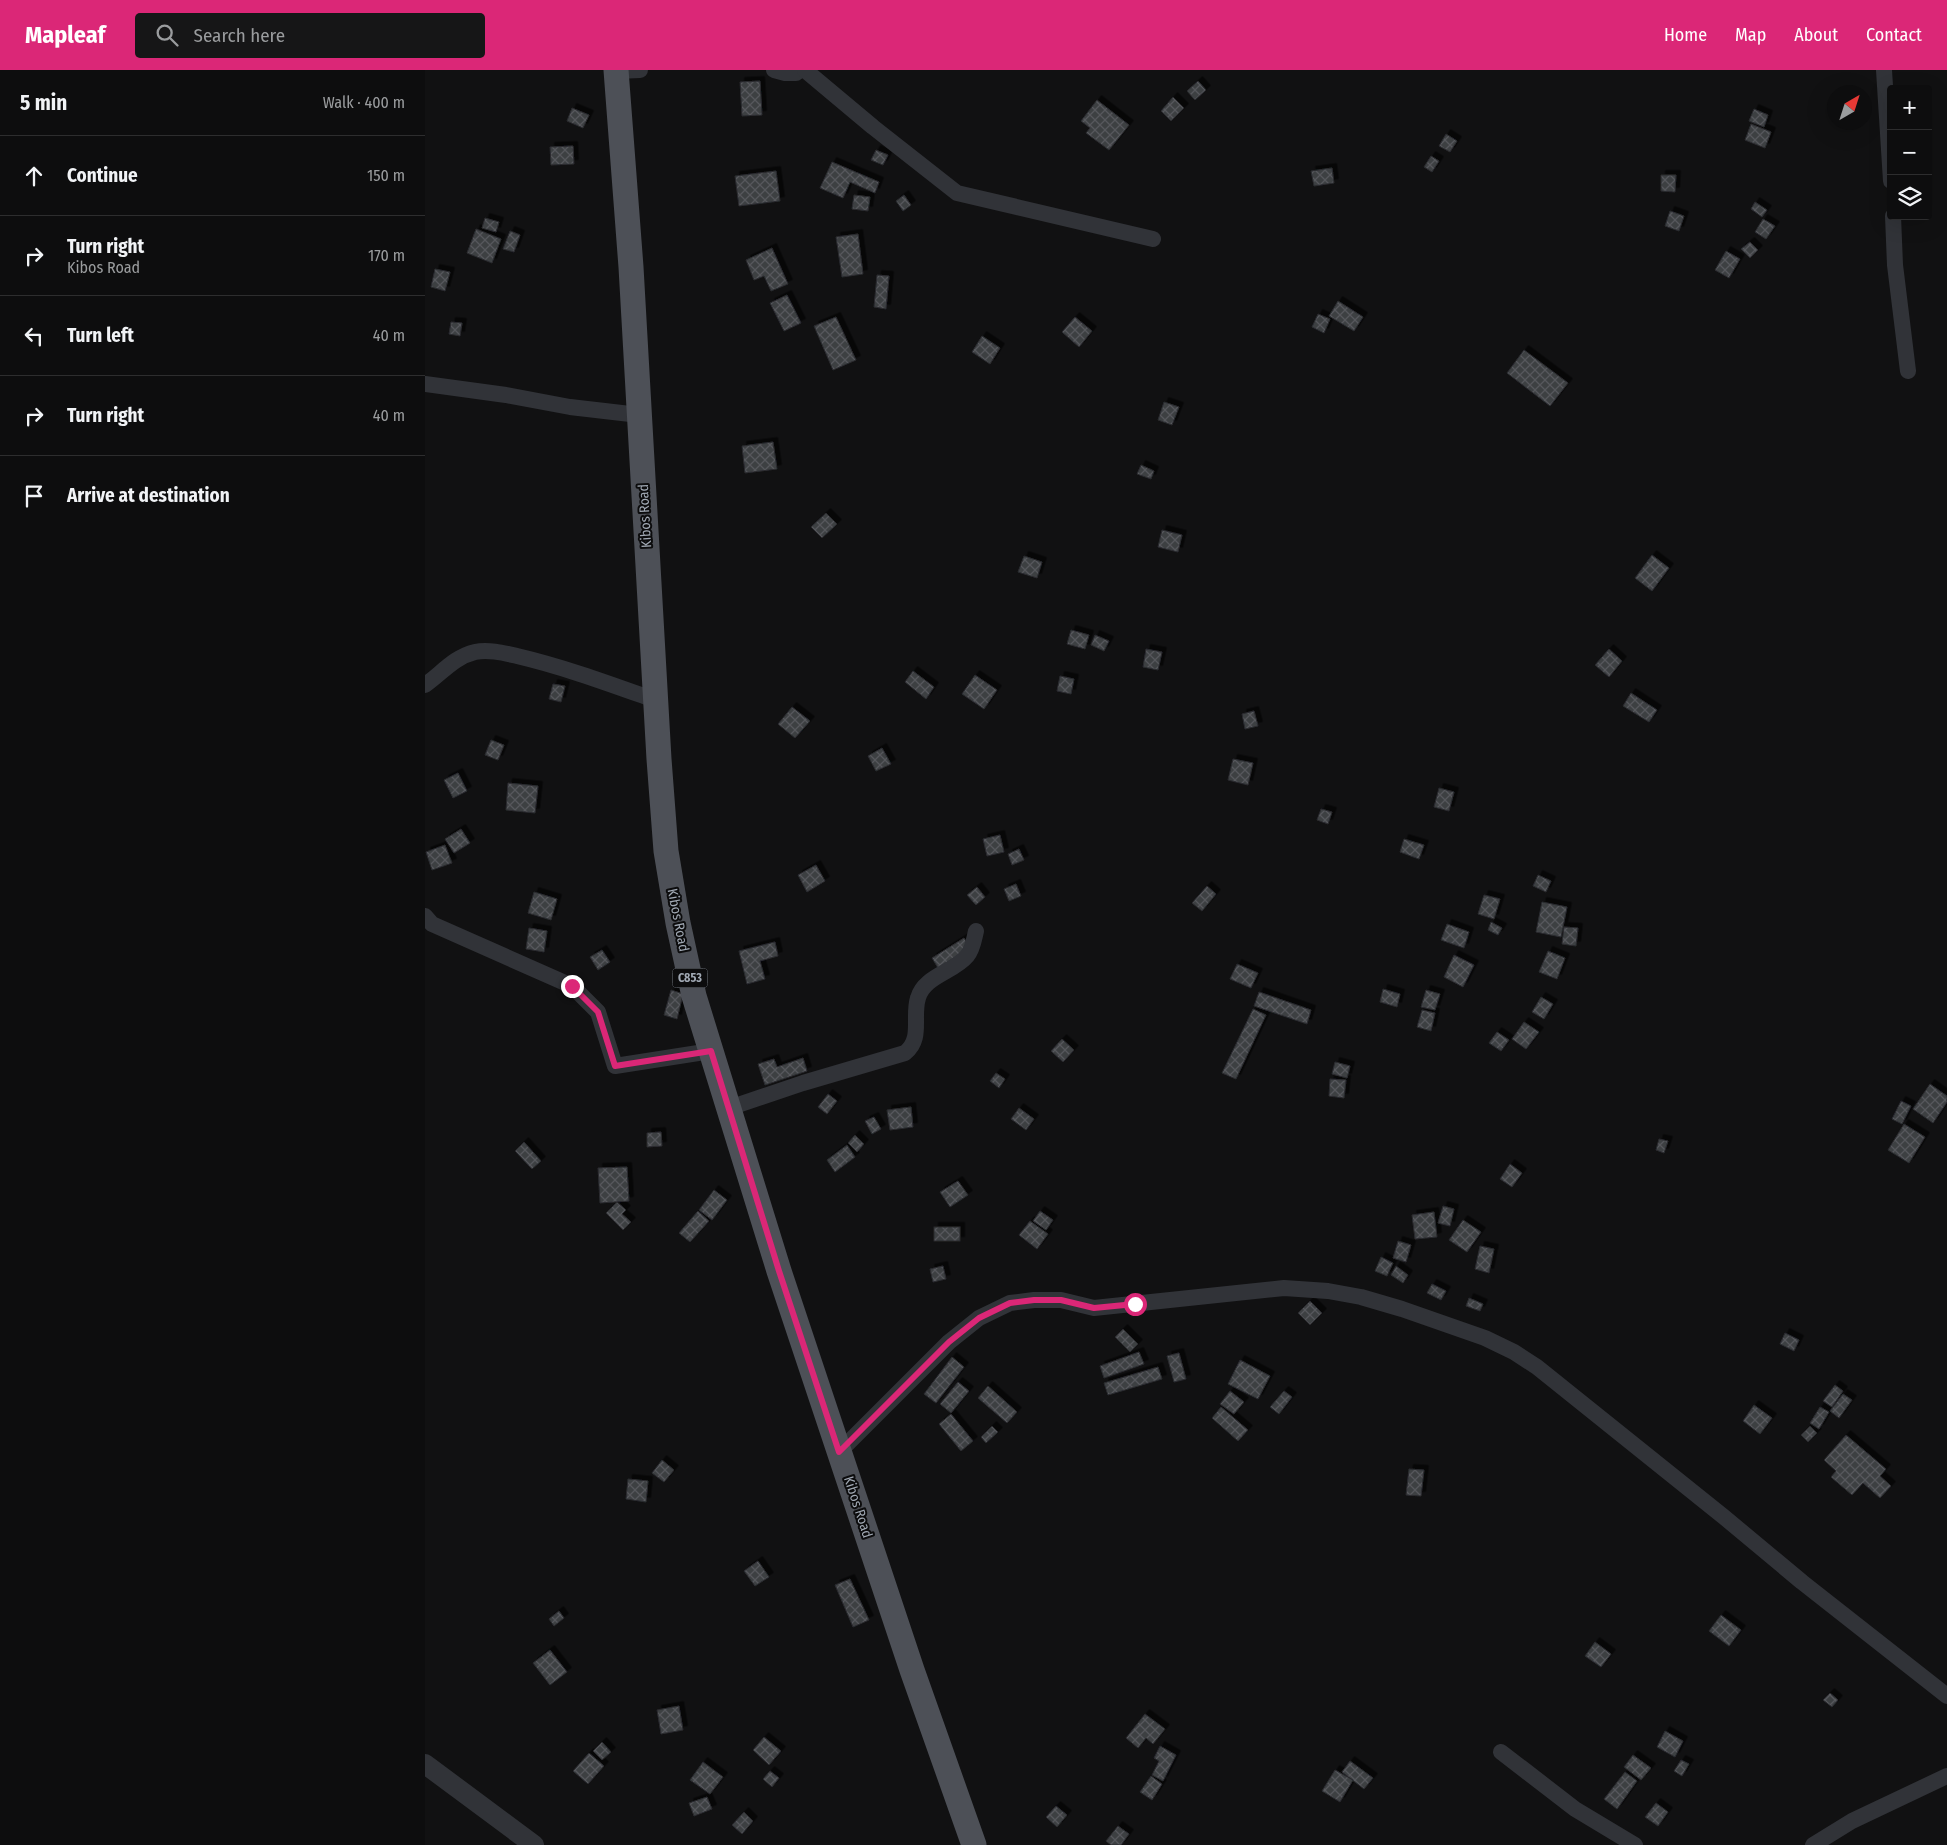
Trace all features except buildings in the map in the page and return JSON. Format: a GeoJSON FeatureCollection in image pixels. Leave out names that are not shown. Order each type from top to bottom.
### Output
{"type":"FeatureCollection","features":[{"type":"Feature","properties":{"kind":"main road","name":"Kibos Road"},"geometry":{"type":"LineString","coordinates":[[624,70],[631,266],[655,700],[666,851],[678,923],[694,996],[779,1271],[912,1670],[974,1845]]}},
{"type":"Feature","properties":{"kind":"street"},"geometry":{"type":"LineString","coordinates":[[774,70],[785,73],[796,73],[799,70]]}},
{"type":"Feature","properties":{"kind":"street"},"geometry":{"type":"LineString","coordinates":[[805,70],[873,127],[957,193],[1153,239]]}},
{"type":"Feature","properties":{"kind":"street"},"geometry":{"type":"LineString","coordinates":[[1884,70],[1891,175]]}},
{"type":"Feature","properties":{"kind":"street"},"geometry":{"type":"LineString","coordinates":[[1893,220],[1895,264],[1908,371]]}},
{"type":"Feature","properties":{"kind":"street"},"geometry":{"type":"LineString","coordinates":[[425,384],[506,395],[570,407],[639,415]]}},
{"type":"Feature","properties":{"kind":"street"},"geometry":{"type":"LineString","coordinates":[[425,685],[458,658],[476,651],[497,652],[533,660],[655,700]]}},
{"type":"Feature","properties":{"kind":"street"},"geometry":{"type":"LineString","coordinates":[[425,916],[432,924],[572,986],[598,1012],[615,1066],[711,1051]]}},
{"type":"Feature","properties":{"kind":"street"},"geometry":{"type":"LineString","coordinates":[[729,1108],[803,1082],[905,1053],[913,1044],[917,1033],[917,1000],[919,993],[933,980],[966,957],[971,949],[976,931]]}},
{"type":"Feature","properties":{"kind":"street"},"geometry":{"type":"LineString","coordinates":[[839,1452],[949,1342],[979,1318],[1010,1303],[1034,1300],[1061,1300],[1082,1306],[1102,1307],[1284,1288],[1328,1291],[1361,1297],[1485,1338],[1514,1352],[1537,1367],[1802,1582],[1947,1696]]}},
{"type":"Feature","properties":{"kind":"street"},"geometry":{"type":"LineString","coordinates":[[1501,1752],[1575,1809],[1635,1845]]}},
{"type":"Feature","properties":{"kind":"street"},"geometry":{"type":"LineString","coordinates":[[425,1764],[534,1845]]}},
{"type":"Feature","properties":{"kind":"street"},"geometry":{"type":"LineString","coordinates":[[1813,1845],[1851,1822],[1947,1776]]}},
{"type":"Feature","properties":{"kind":"route"},"geometry":{"type":"LineString","coordinates":[[572,986],[598,1012],[615,1066],[711,1051],[779,1271],[839,1452],[949,1342],[979,1318],[1010,1303],[1034,1300],[1061,1300],[1094,1308],[1135,1304]]}}]}
